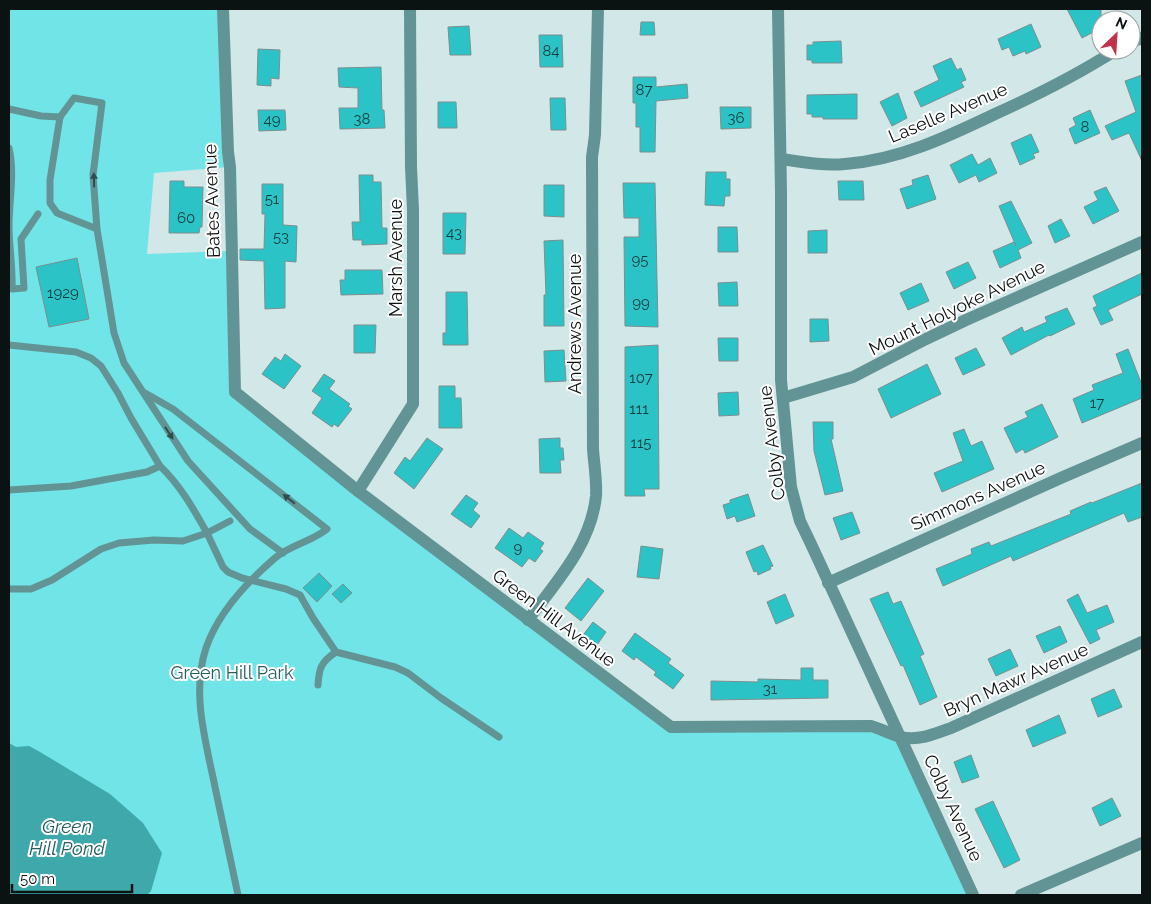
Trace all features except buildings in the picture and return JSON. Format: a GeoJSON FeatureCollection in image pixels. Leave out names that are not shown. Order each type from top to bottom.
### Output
{"type":"FeatureCollection","features":[{"type":"Feature","properties":{"kind":"street","name":"Bates Avenue"},"geometry":{"type":"LineString","coordinates":[[223,9],[230,167],[235,392]]}},
{"type":"Feature","properties":{"kind":"street","name":"Marsh Avenue"},"geometry":{"type":"LineString","coordinates":[[358,491],[413,404],[410,9]]}},
{"type":"Feature","properties":{"kind":"street","name":"Andrews Avenue"},"geometry":{"type":"LineString","coordinates":[[528,620],[571,562],[580,546],[591,524],[596,494],[593,449],[592,157],[598,9]]}},
{"type":"Feature","properties":{"kind":"street","name":"Colby Avenue"},"geometry":{"type":"LineString","coordinates":[[778,9],[781,159],[781,374],[791,486],[800,520],[828,583],[973,895]]}},
{"type":"Feature","properties":{"kind":"street","name":"Laselle Avenue"},"geometry":{"type":"LineString","coordinates":[[781,159],[812,164],[845,164],[880,159],[913,150],[963,129],[1058,84],[1100,60]]}},
{"type":"Feature","properties":{"kind":"street","name":"Mount Holyoke Avenue"},"geometry":{"type":"LineString","coordinates":[[783,398],[853,378],[966,320],[1142,242]]}},
{"type":"Feature","properties":{"kind":"street","name":"Green Hill Avenue"},"geometry":{"type":"LineString","coordinates":[[235,392],[358,491],[671,727],[872,726],[901,737]]}},
{"type":"Feature","properties":{"kind":"street","name":"Simmons Avenue"},"geometry":{"type":"LineString","coordinates":[[828,583],[1046,484],[1142,444]]}},
{"type":"Feature","properties":{"kind":"street","name":"Bryn Mawr Avenue"},"geometry":{"type":"LineString","coordinates":[[901,737],[926,737],[951,728],[1142,642]]}},
{"type":"Feature","properties":{"kind":"street"},"geometry":{"type":"LineString","coordinates":[[1021,895],[1142,843]]}},
{"type":"Feature","properties":{"kind":"lane"},"geometry":{"type":"LineString","coordinates":[[97,229],[57,213],[50,202],[50,180],[60,118],[74,98],[102,103],[93,175],[97,229],[114,333],[124,363],[188,461],[250,529],[283,553]]}},
{"type":"Feature","properties":{"kind":"lane"},"geometry":{"type":"LineString","coordinates":[[9,109],[60,118]]}},
{"type":"Feature","properties":{"kind":"lane"},"geometry":{"type":"LineString","coordinates":[[9,148],[12,184],[9,226],[13,269],[10,289],[24,288],[21,239],[38,214]]}},
{"type":"Feature","properties":{"kind":"lane"},"geometry":{"type":"LineString","coordinates":[[9,345],[76,352],[91,358],[101,366],[160,466],[171,476],[187,497],[228,572],[300,595],[336,652],[395,666],[500,737]]}},
{"type":"Feature","properties":{"kind":"lane"},"geometry":{"type":"LineString","coordinates":[[143,392],[173,409],[327,529],[317,537],[293,547],[276,557],[224,612],[206,649],[199,692],[204,734],[238,895]]}},
{"type":"Feature","properties":{"kind":"lane"},"geometry":{"type":"LineString","coordinates":[[9,490],[71,486],[147,472],[160,466]]}},
{"type":"Feature","properties":{"kind":"lane"},"geometry":{"type":"LineString","coordinates":[[9,589],[31,589],[52,580],[101,550],[119,543],[154,540],[183,541],[230,521]]}},
{"type":"Feature","properties":{"kind":"lane"},"geometry":{"type":"LineString","coordinates":[[318,685],[318,672],[322,664],[336,652]]}},
{"type":"Feature","properties":{"kind":"green space","name":"Green Hill Park"},"geometry":{"type":"Polygon","coordinates":[[[9,9],[223,9],[230,167],[154,173],[147,254],[231,251],[235,392],[671,727],[871,726],[901,737],[973,895],[9,895],[9,9]]]}},
{"type":"Feature","properties":{"kind":"water","name":"Green Hill Pond"},"geometry":{"type":"Polygon","coordinates":[[[9,743],[16,747],[29,746],[40,752],[110,794],[143,823],[162,853],[151,891],[147,895],[9,895],[9,743]]]}}]}
